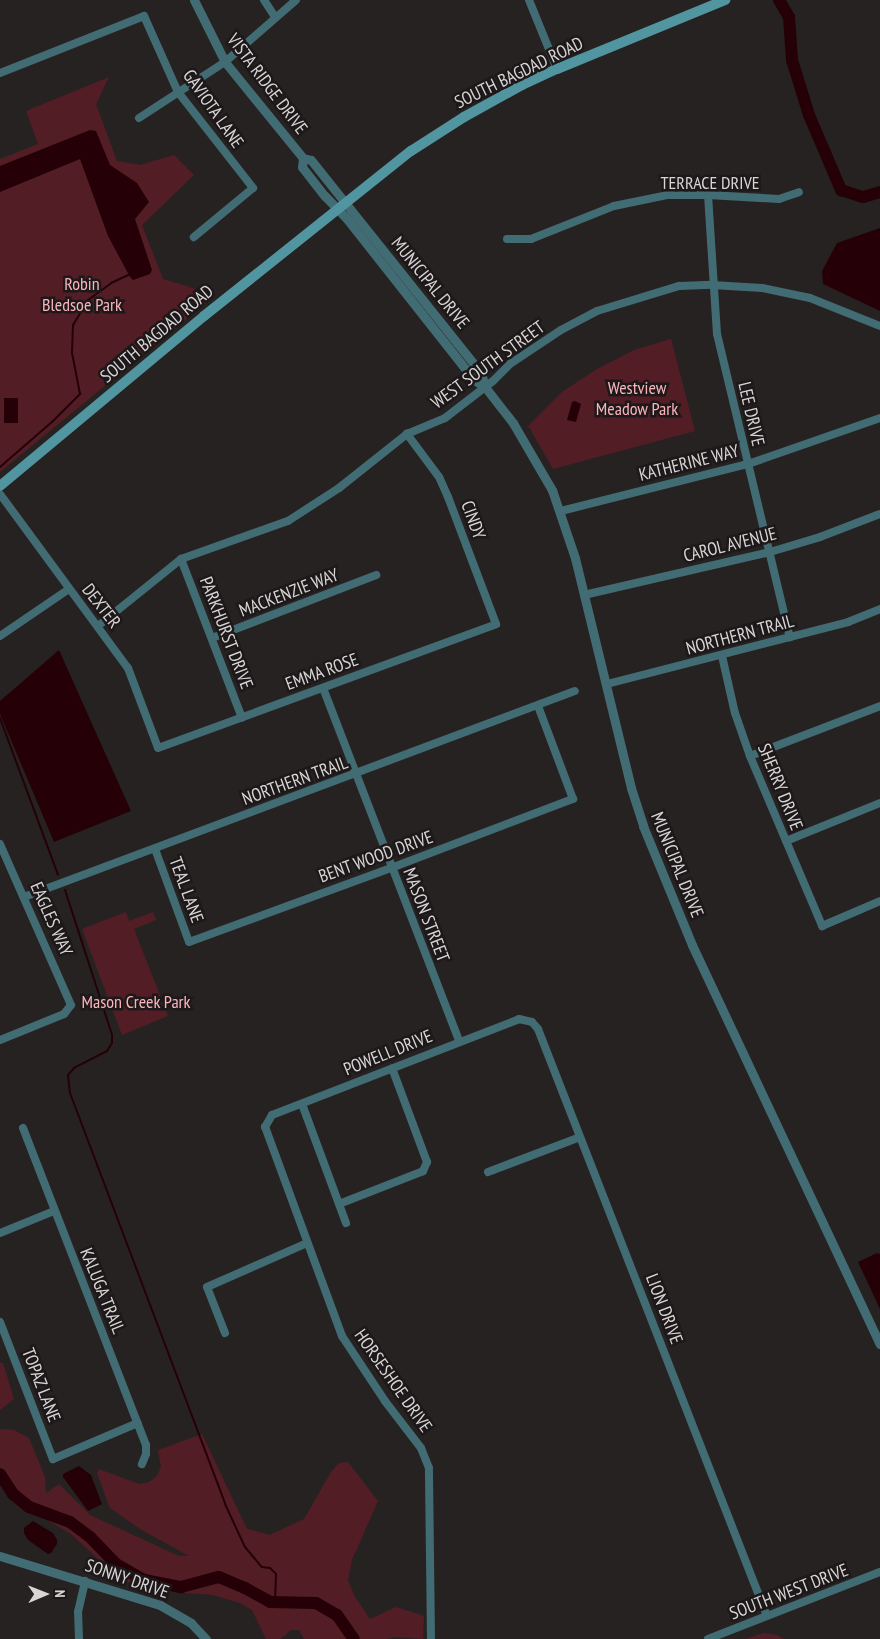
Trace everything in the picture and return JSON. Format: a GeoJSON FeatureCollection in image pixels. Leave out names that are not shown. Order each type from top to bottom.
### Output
{"type":"FeatureCollection","features":[{"type":"Feature","properties":{"kind":"main road","name":"SOUTH BAGDAD ROAD"},"geometry":{"type":"LineString","coordinates":[[0,486],[204,316],[398,160],[464,117],[557,69],[725,0]]}},
{"type":"Feature","properties":{"kind":"street","name":"VISTA RIDGE DRIVE"},"geometry":{"type":"LineString","coordinates":[[194,0],[225,62],[302,158],[302,167],[341,206]]}},
{"type":"Feature","properties":{"kind":"street"},"geometry":{"type":"LineString","coordinates":[[264,0],[275,16]]}},
{"type":"Feature","properties":{"kind":"street"},"geometry":{"type":"LineString","coordinates":[[139,118],[225,62],[275,16],[296,0]]}},
{"type":"Feature","properties":{"kind":"street"},"geometry":{"type":"LineString","coordinates":[[529,0],[557,69]]}},
{"type":"Feature","properties":{"kind":"street","name":"GAVIOTA LANE"},"geometry":{"type":"LineString","coordinates":[[0,73],[144,16],[178,92],[253,188],[194,237]]}},
{"type":"Feature","properties":{"kind":"street","name":"TERRACE DRIVE"},"geometry":{"type":"LineString","coordinates":[[507,240],[531,239],[614,206],[667,196],[708,195],[780,199],[799,192]]}},
{"type":"Feature","properties":{"kind":"street","name":"LEE DRIVE"},"geometry":{"type":"LineString","coordinates":[[708,195],[712,285],[717,334],[790,637]]}},
{"type":"Feature","properties":{"kind":"street","name":"MUNICIPAL DRIVE"},"geometry":{"type":"LineString","coordinates":[[341,206],[444,334],[481,374],[485,387],[525,440],[549,484],[561,511],[584,595],[635,801],[676,907],[880,1344]]}},
{"type":"Feature","properties":{"kind":"street","name":"WEST SOUTH STREET"},"geometry":{"type":"LineString","coordinates":[[98,626],[181,559],[288,521],[339,488],[407,434],[445,418],[485,387],[510,364],[561,330],[598,311],[679,286],[712,285],[762,288],[810,298],[880,326]]}},
{"type":"Feature","properties":{"kind":"street","name":"KATHERINE WAY"},"geometry":{"type":"LineString","coordinates":[[561,511],[748,464],[880,418]]}},
{"type":"Feature","properties":{"kind":"street","name":"CINDY"},"geometry":{"type":"LineString","coordinates":[[407,434],[438,477],[448,497],[496,624]]}},
{"type":"Feature","properties":{"kind":"street","name":"DEXTER"},"geometry":{"type":"LineString","coordinates":[[0,494],[68,589],[98,626],[128,668],[158,748]]}},
{"type":"Feature","properties":{"kind":"street","name":"CAROL AVENUE"},"geometry":{"type":"LineString","coordinates":[[584,595],[770,552],[820,537],[880,514]]}},
{"type":"Feature","properties":{"kind":"street","name":"PARKHURST DRIVE"},"geometry":{"type":"LineString","coordinates":[[181,559],[242,718]]}},
{"type":"Feature","properties":{"kind":"street","name":"MACKENZIE WAY"},"geometry":{"type":"LineString","coordinates":[[212,638],[376,575]]}},
{"type":"Feature","properties":{"kind":"street"},"geometry":{"type":"LineString","coordinates":[[0,636],[68,589]]}},
{"type":"Feature","properties":{"kind":"street","name":"NORTHERN TRAIL"},"geometry":{"type":"LineString","coordinates":[[607,684],[722,656],[848,622],[880,610]]}},
{"type":"Feature","properties":{"kind":"street","name":"EMMA ROSE"},"geometry":{"type":"LineString","coordinates":[[158,748],[496,624]]}},
{"type":"Feature","properties":{"kind":"street","name":"SHERRY DRIVE"},"geometry":{"type":"LineString","coordinates":[[722,656],[735,713],[750,756],[822,926],[880,901]]}},
{"type":"Feature","properties":{"kind":"street","name":"MASON STREET"},"geometry":{"type":"LineString","coordinates":[[323,688],[459,1042]]}},
{"type":"Feature","properties":{"kind":"street","name":"NORTHERN TRAIL"},"geometry":{"type":"LineString","coordinates":[[24,897],[575,691]]}},
{"type":"Feature","properties":{"kind":"street","name":"BENT WOOD DRIVE"},"geometry":{"type":"LineString","coordinates":[[189,942],[392,868],[573,798],[538,706]]}},
{"type":"Feature","properties":{"kind":"street"},"geometry":{"type":"LineString","coordinates":[[750,756],[880,706]]}},
{"type":"Feature","properties":{"kind":"street"},"geometry":{"type":"LineString","coordinates":[[786,841],[880,803]]}},
{"type":"Feature","properties":{"kind":"street","name":"EAGLES WAY"},"geometry":{"type":"LineString","coordinates":[[0,844],[70,999],[70,1008],[64,1014],[0,1040]]}},
{"type":"Feature","properties":{"kind":"street","name":"TEAL LANE"},"geometry":{"type":"LineString","coordinates":[[155,849],[189,942]]}},
{"type":"Feature","properties":{"kind":"street","name":"POWELL DRIVE"},"geometry":{"type":"LineString","coordinates":[[266,1122],[272,1115],[519,1019],[524,1019]]}},
{"type":"Feature","properties":{"kind":"street","name":"LION DRIVE"},"geometry":{"type":"LineString","coordinates":[[524,1019],[532,1022],[538,1029],[767,1616]]}},
{"type":"Feature","properties":{"kind":"street"},"geometry":{"type":"LineString","coordinates":[[339,1204],[423,1171],[427,1162],[392,1068]]}},
{"type":"Feature","properties":{"kind":"street"},"geometry":{"type":"LineString","coordinates":[[302,1104],[346,1223]]}},
{"type":"Feature","properties":{"kind":"street","name":"HORSESHOE DRIVE"},"geometry":{"type":"LineString","coordinates":[[266,1122],[266,1132],[347,1344],[385,1401],[421,1448],[429,1468],[431,1639]]}},
{"type":"Feature","properties":{"kind":"street","name":"KALUGA TRAIL"},"geometry":{"type":"LineString","coordinates":[[23,1128],[146,1445],[146,1454],[142,1464]]}},
{"type":"Feature","properties":{"kind":"street"},"geometry":{"type":"LineString","coordinates":[[488,1172],[580,1137]]}},
{"type":"Feature","properties":{"kind":"street"},"geometry":{"type":"LineString","coordinates":[[0,1233],[54,1211]]}},
{"type":"Feature","properties":{"kind":"street"},"geometry":{"type":"LineString","coordinates":[[225,1333],[207,1286],[307,1243]]}},
{"type":"Feature","properties":{"kind":"street","name":"TOPAZ LANE"},"geometry":{"type":"LineString","coordinates":[[0,1322],[53,1458],[138,1423]]}},
{"type":"Feature","properties":{"kind":"street","name":"SONNY DRIVE"},"geometry":{"type":"LineString","coordinates":[[0,1556],[160,1605],[191,1624],[206,1639]]}},
{"type":"Feature","properties":{"kind":"street","name":"SOUTH WEST DRIVE"},"geometry":{"type":"LineString","coordinates":[[708,1639],[880,1572]]}},
{"type":"Feature","properties":{"kind":"street"},"geometry":{"type":"LineString","coordinates":[[79,1639],[78,1612],[85,1581]]}},
{"type":"Feature","properties":{"kind":"green space","name":"Robin Bledsoe Park"},"geometry":{"type":"Polygon","coordinates":[[[109,77],[96,104],[117,161],[140,165],[174,155],[194,175],[142,225],[163,279],[206,292],[212,298],[0,472],[0,159],[38,144],[26,111],[109,77]]]}},
{"type":"Feature","properties":{"kind":"green space","name":"Westview Meadow Park"},"geometry":{"type":"Polygon","coordinates":[[[671,339],[695,431],[553,469],[529,427],[527,427],[562,392],[597,369],[634,350],[671,339]]]}},
{"type":"Feature","properties":{"kind":"green space","name":"Mason Creek Park"},"geometry":{"type":"Polygon","coordinates":[[[126,912],[129,921],[153,912],[156,920],[134,929],[168,1016],[122,1035],[82,929],[126,912]]]}},
{"type":"Feature","properties":{"kind":"green space"},"geometry":{"type":"Polygon","coordinates":[[[0,1363],[3,1363],[14,1399],[0,1410],[0,1363]]]}},
{"type":"Feature","properties":{"kind":"green space"},"geometry":{"type":"Polygon","coordinates":[[[0,1429],[14,1430],[29,1438],[45,1477],[46,1493],[59,1484],[90,1515],[179,1556],[189,1556],[140,1529],[110,1508],[97,1473],[99,1469],[139,1484],[149,1482],[157,1476],[161,1467],[158,1450],[202,1434],[247,1529],[270,1535],[304,1519],[331,1472],[339,1463],[348,1462],[378,1501],[352,1560],[348,1580],[355,1597],[370,1619],[396,1607],[424,1616],[423,1639],[396,1637],[387,1639],[304,1639],[299,1630],[291,1630],[280,1639],[266,1639],[252,1610],[240,1603],[213,1595],[158,1591],[121,1580],[71,1534],[9,1497],[0,1484],[0,1429]]]}},
{"type":"Feature","properties":{"kind":"green space"},"geometry":{"type":"Polygon","coordinates":[[[764,1633],[777,1635],[784,1639],[745,1639],[764,1633]]]}},
{"type":"Feature","properties":{"kind":"shaded area"},"geometry":{"type":"Polygon","coordinates":[[[90,130],[96,131],[110,165],[137,183],[149,202],[135,219],[152,270],[150,274],[133,280],[108,236],[80,159],[0,192],[0,166],[90,130]]]}},
{"type":"Feature","properties":{"kind":"shaded area"},"geometry":{"type":"Polygon","coordinates":[[[880,228],[880,311],[823,284],[822,271],[837,243],[880,228]]]}},
{"type":"Feature","properties":{"kind":"shaded area"},"geometry":{"type":"Polygon","coordinates":[[[4,398],[18,398],[18,423],[4,423],[4,398]]]}},
{"type":"Feature","properties":{"kind":"shaded area"},"geometry":{"type":"Polygon","coordinates":[[[575,401],[581,404],[576,422],[567,420],[572,402],[575,401]]]}},
{"type":"Feature","properties":{"kind":"shaded area"},"geometry":{"type":"Polygon","coordinates":[[[59,650],[131,811],[54,842],[0,714],[0,701],[59,650]]]}},
{"type":"Feature","properties":{"kind":"shaded area"},"geometry":{"type":"Polygon","coordinates":[[[877,1253],[880,1254],[880,1309],[858,1262],[877,1253]]]}},
{"type":"Feature","properties":{"kind":"shaded area"},"geometry":{"type":"Polygon","coordinates":[[[79,1466],[91,1475],[102,1504],[88,1511],[63,1477],[63,1474],[79,1466]]]}},
{"type":"Feature","properties":{"kind":"shaded area"},"geometry":{"type":"Polygon","coordinates":[[[33,1521],[53,1533],[57,1540],[57,1544],[51,1553],[48,1554],[28,1540],[24,1533],[24,1528],[33,1521]]]}},
{"type":"Feature","properties":{"kind":"waterway"},"geometry":{"type":"LineString","coordinates":[[779,0],[789,17],[792,60],[809,115],[841,190],[863,197],[880,192]]}},
{"type":"Feature","properties":{"kind":"waterway"},"geometry":{"type":"LineString","coordinates":[[0,467],[52,422],[80,394],[72,353],[73,325],[88,300],[111,283],[128,275]]}},
{"type":"Feature","properties":{"kind":"waterway"},"geometry":{"type":"LineString","coordinates":[[0,718],[58,875]]}},
{"type":"Feature","properties":{"kind":"waterway"},"geometry":{"type":"LineString","coordinates":[[65,890],[112,1035],[112,1043],[107,1051],[74,1068],[68,1075],[70,1093],[225,1504],[245,1547],[262,1567],[270,1568],[276,1574],[275,1602]]}},
{"type":"Feature","properties":{"kind":"waterway"},"geometry":{"type":"LineString","coordinates":[[0,1474],[13,1494],[29,1507],[70,1522],[90,1537],[116,1564],[144,1580],[181,1587],[219,1577],[245,1588],[270,1602],[316,1603],[337,1615],[354,1639]]}}]}
